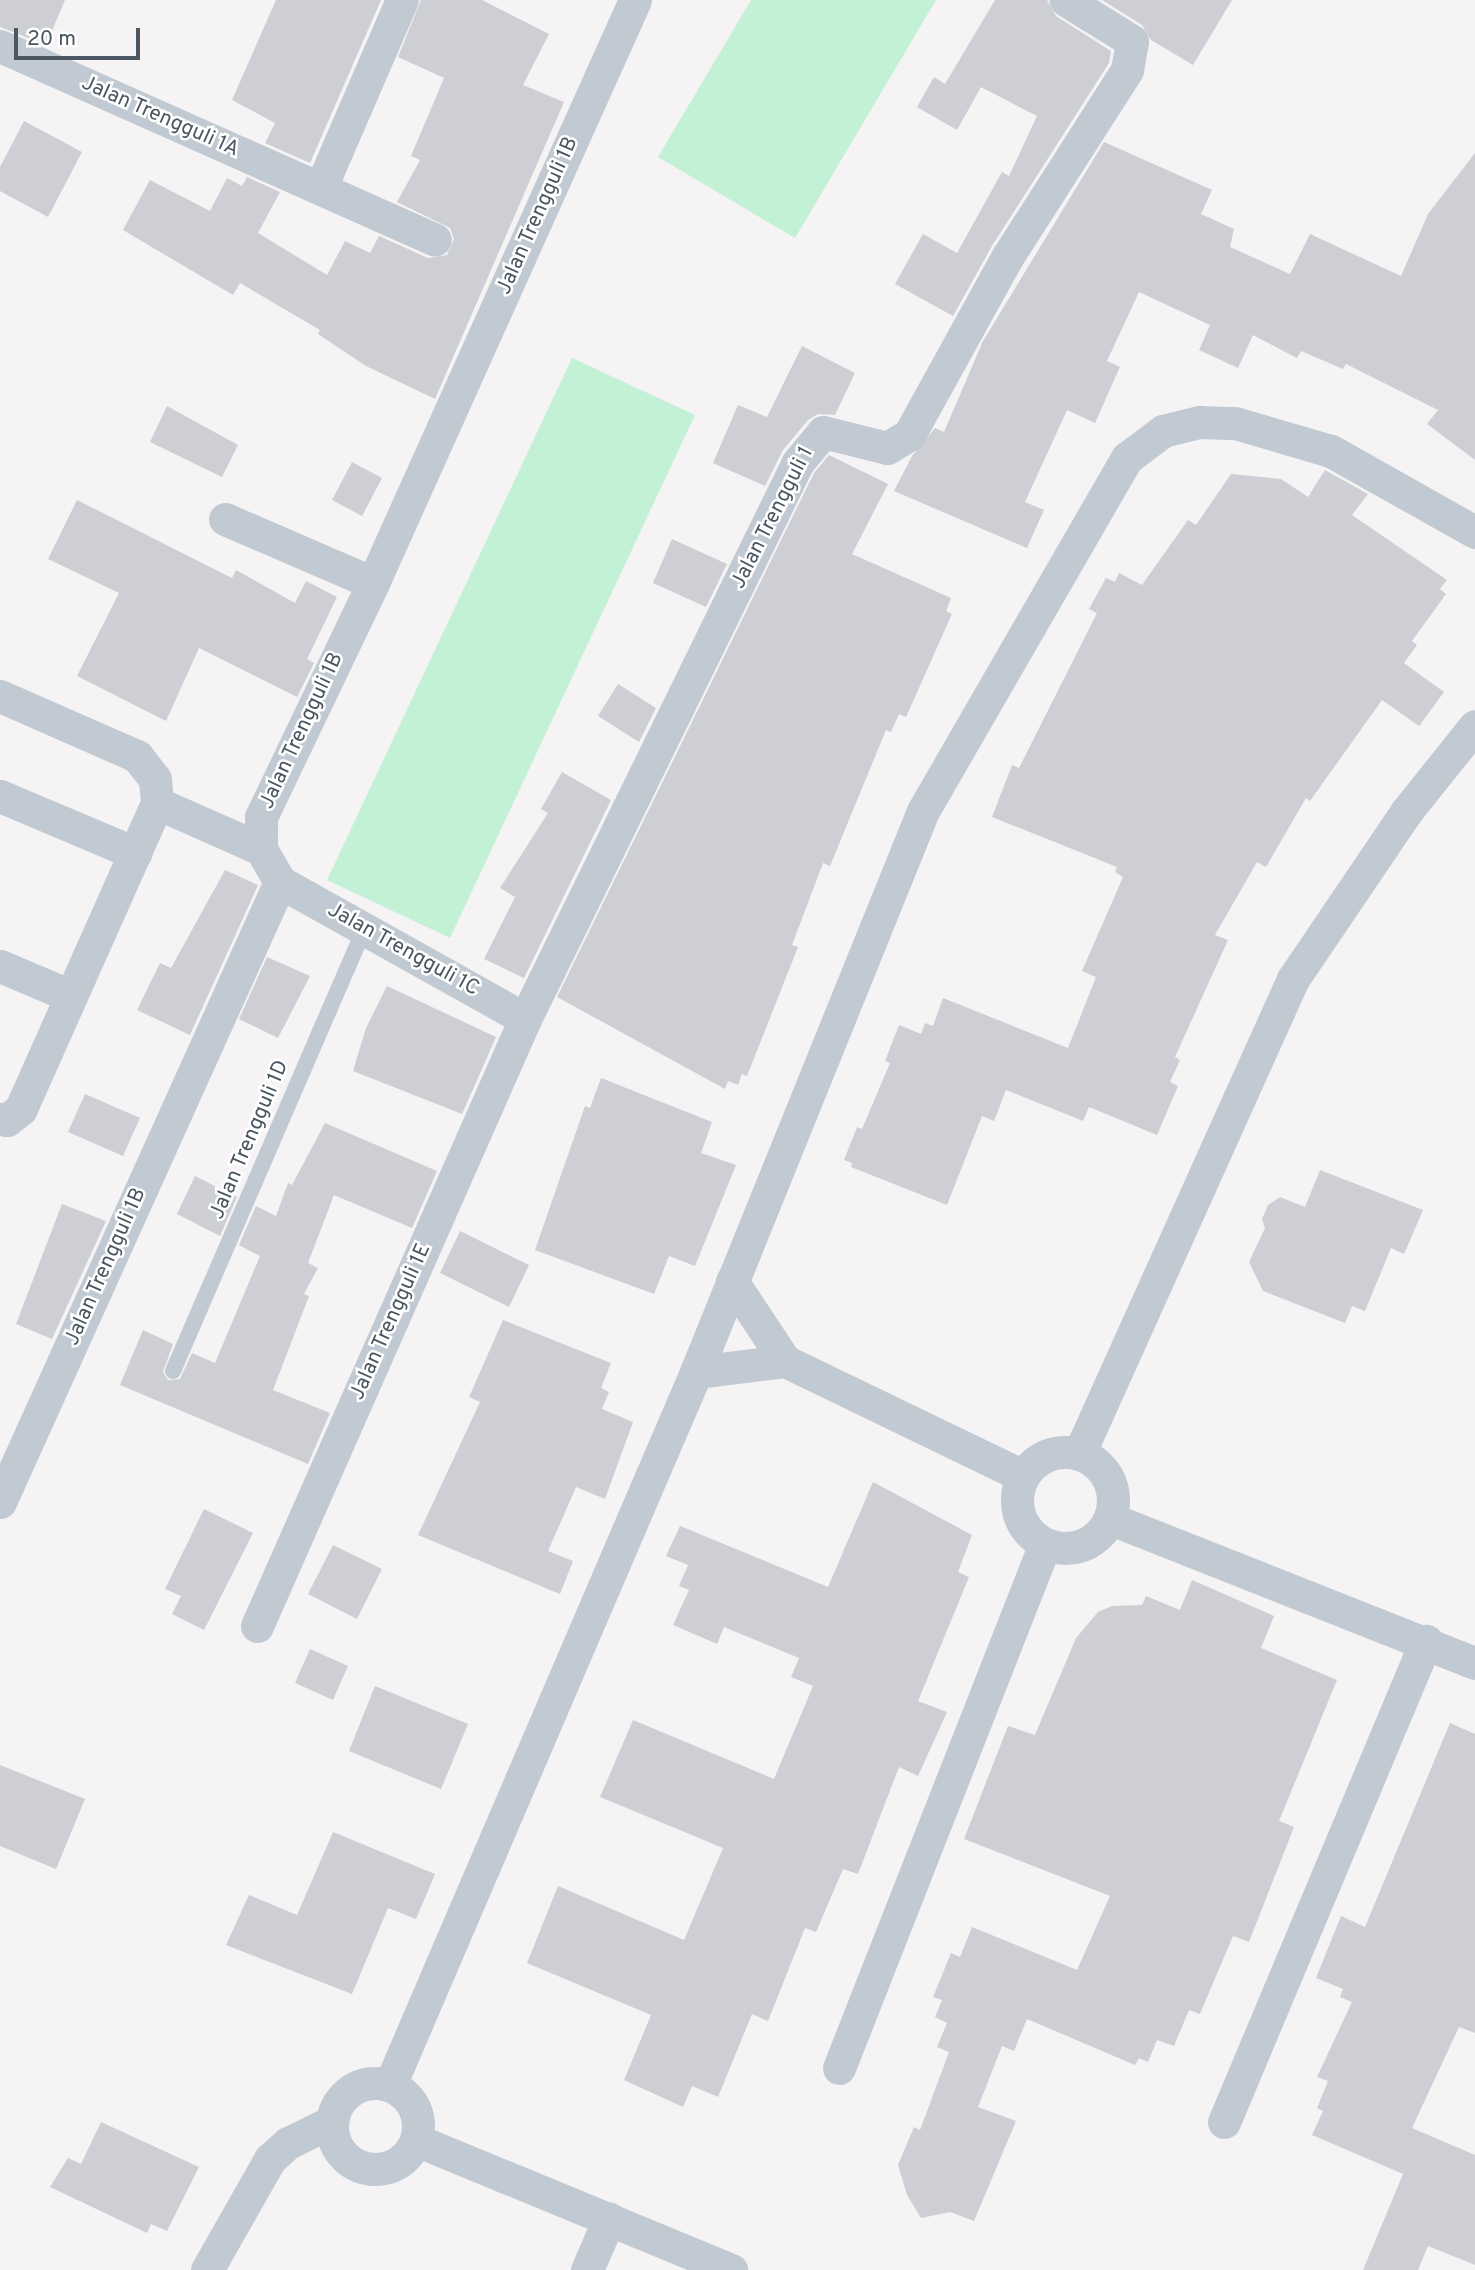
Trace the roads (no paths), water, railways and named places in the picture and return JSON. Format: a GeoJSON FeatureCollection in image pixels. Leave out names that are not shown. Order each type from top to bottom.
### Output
{"type":"FeatureCollection","features":[{"type":"Feature","properties":{"kind":"street"},"geometry":{"type":"LineString","coordinates":[[321,187],[402,0]]}},
{"type":"Feature","properties":{"kind":"street","name":"Jalan Trengguli 1B"},"geometry":{"type":"LineString","coordinates":[[261,849],[261,817],[373,583],[635,0]]}},
{"type":"Feature","properties":{"kind":"street","name":"Jalan Trengguli 1"},"geometry":{"type":"LineString","coordinates":[[525,1019],[798,462],[823,432],[887,448],[909,435],[1008,256],[1127,70],[1132,41],[1066,0]]}},
{"type":"Feature","properties":{"kind":"street","name":"Jalan Trengguli 1A"},"geometry":{"type":"LineString","coordinates":[[0,46],[435,240]]}},
{"type":"Feature","properties":{"kind":"street"},"geometry":{"type":"LineString","coordinates":[[390,2085],[696,1372],[923,811],[1127,458],[1163,431],[1200,422],[1246,426],[1331,451],[1475,532]]}},
{"type":"Feature","properties":{"kind":"street"},"geometry":{"type":"LineString","coordinates":[[225,519],[373,583]]}},
{"type":"Feature","properties":{"kind":"street"},"geometry":{"type":"LineString","coordinates":[[0,696],[137,756],[155,779],[157,803],[21,1109],[7,1120],[0,1119]]}},
{"type":"Feature","properties":{"kind":"street"},"geometry":{"type":"LineString","coordinates":[[1079,1454],[1293,979],[1399,823],[1475,726]]}},
{"type":"Feature","properties":{"kind":"street"},"geometry":{"type":"LineString","coordinates":[[0,796],[135,853]]}},
{"type":"Feature","properties":{"kind":"street"},"geometry":{"type":"LineString","coordinates":[[157,803],[261,849],[280,882]]}},
{"type":"Feature","properties":{"kind":"street","name":"Jalan Trengguli 1B"},"geometry":{"type":"LineString","coordinates":[[0,1502],[280,882]]}},
{"type":"Feature","properties":{"kind":"street","name":"Jalan Trengguli 1C"},"geometry":{"type":"LineString","coordinates":[[280,882],[365,927],[525,1019]]}},
{"type":"Feature","properties":{"kind":"street"},"geometry":{"type":"LineString","coordinates":[[0,966],[71,996]]}},
{"type":"Feature","properties":{"kind":"street","name":"Jalan Trengguli 1E"},"geometry":{"type":"LineString","coordinates":[[257,1626],[525,1019]]}},
{"type":"Feature","properties":{"kind":"street"},"geometry":{"type":"LineString","coordinates":[[732,1281],[785,1361],[1023,1476]]}},
{"type":"Feature","properties":{"kind":"street"},"geometry":{"type":"LineString","coordinates":[[696,1372],[785,1361]]}},
{"type":"Feature","properties":{"kind":"street"},"geometry":{"type":"LineString","coordinates":[[1079,1454],[1094,1461],[1112,1486],[1111,1519],[1091,1542],[1060,1549],[1045,1544],[1022,1522],[1017,1499],[1023,1476],[1047,1455],[1079,1454]]}},
{"type":"Feature","properties":{"kind":"street"},"geometry":{"type":"LineString","coordinates":[[1111,1519],[1426,1641],[1475,1663]]}},
{"type":"Feature","properties":{"kind":"street"},"geometry":{"type":"LineString","coordinates":[[839,2068],[1045,1544]]}},
{"type":"Feature","properties":{"kind":"street"},"geometry":{"type":"LineString","coordinates":[[1224,2122],[1426,1641]]}},
{"type":"Feature","properties":{"kind":"street"},"geometry":{"type":"LineString","coordinates":[[370,2082],[390,2085],[405,2094],[414,2107],[419,2123],[416,2140],[393,2166],[358,2166],[343,2155],[334,2140],[331,2122],[337,2103],[351,2088],[370,2082]]}},
{"type":"Feature","properties":{"kind":"street"},"geometry":{"type":"LineString","coordinates":[[207,2270],[270,2159],[288,2143],[331,2122]]}},
{"type":"Feature","properties":{"kind":"street"},"geometry":{"type":"LineString","coordinates":[[416,2140],[731,2270]]}},
{"type":"Feature","properties":{"kind":"street"},"geometry":{"type":"LineString","coordinates":[[587,2270],[609,2219]]}},
{"type":"Feature","properties":{"kind":"lane","name":"Jalan Trengguli 1D"},"geometry":{"type":"LineString","coordinates":[[173,1371],[365,927]]}}]}
